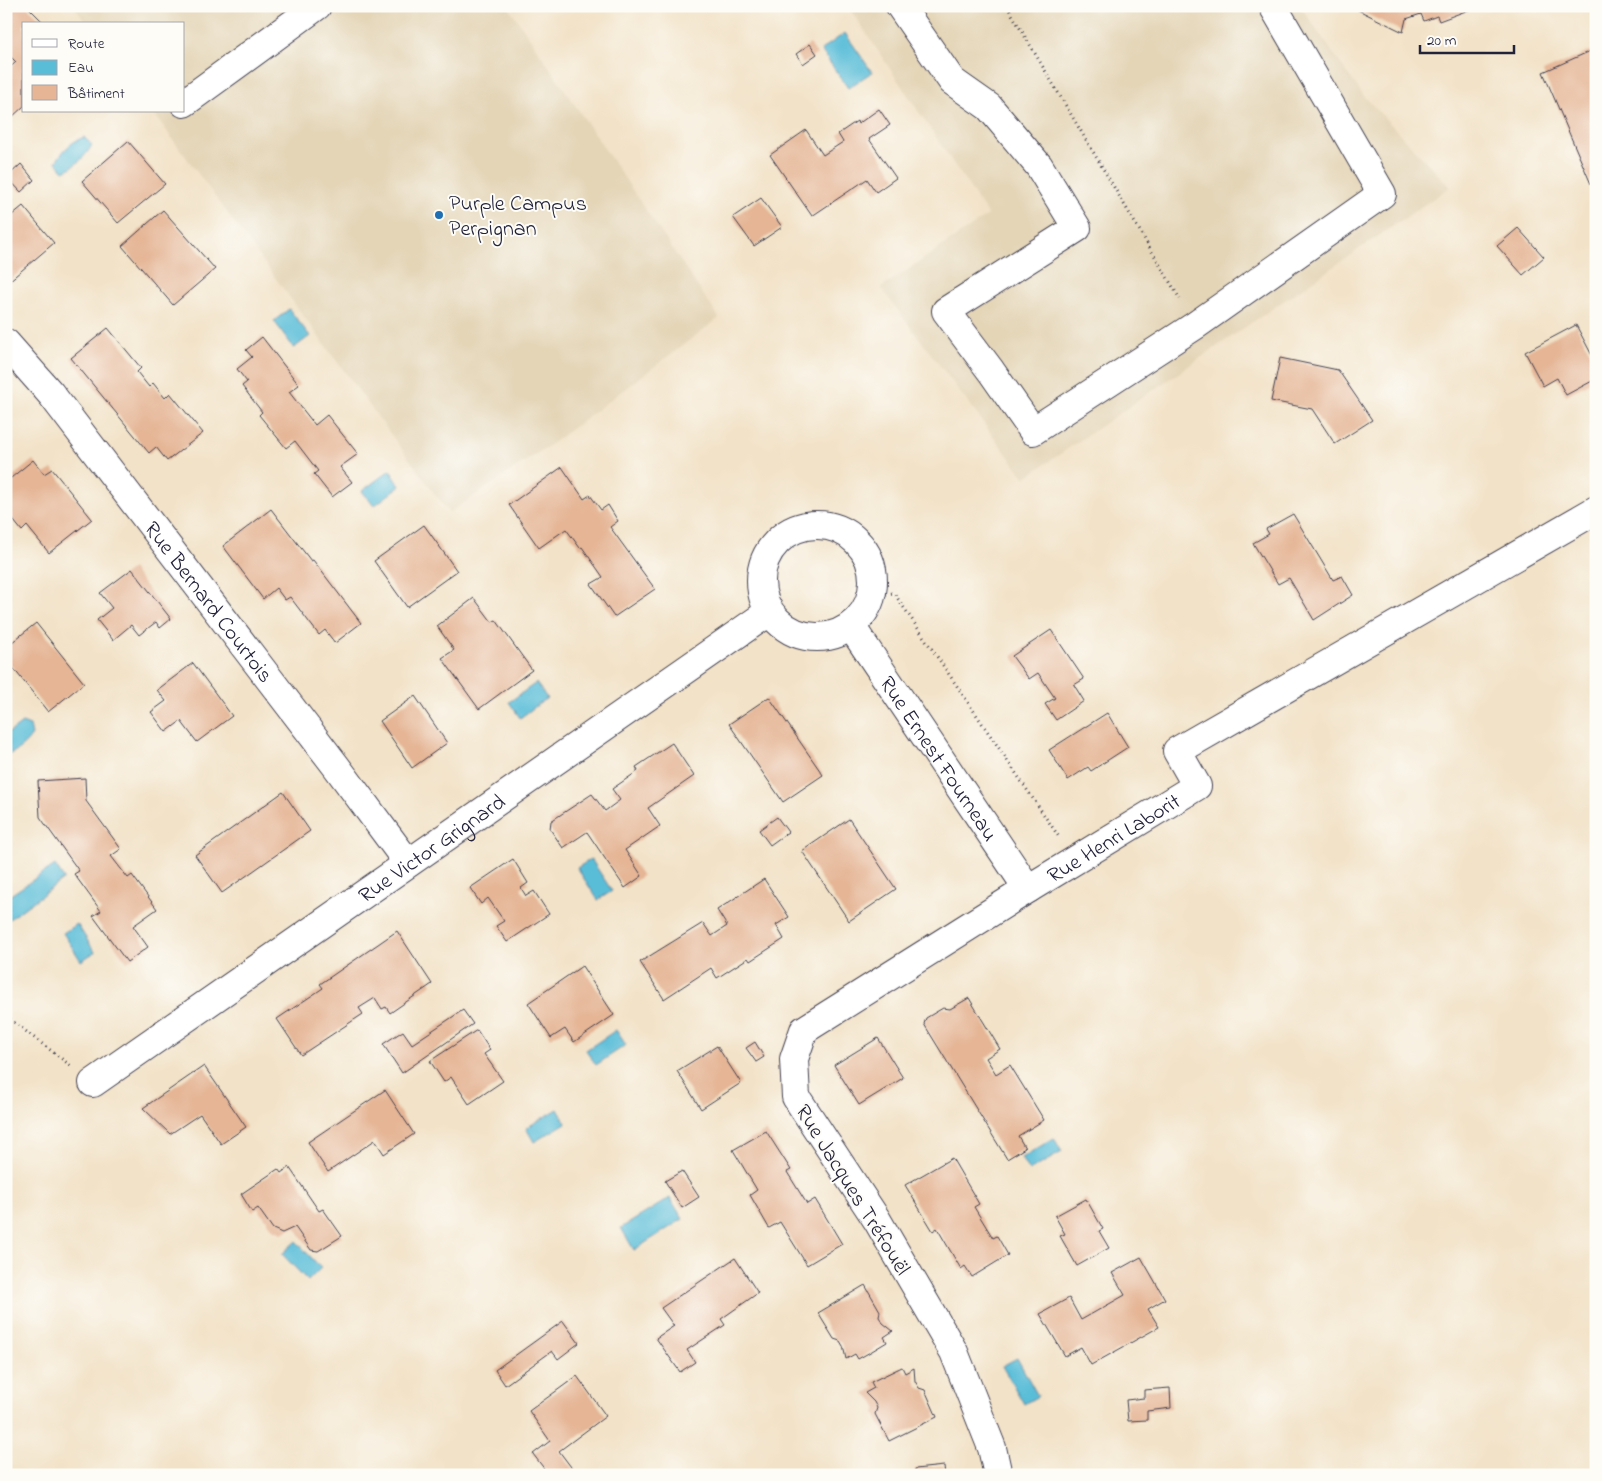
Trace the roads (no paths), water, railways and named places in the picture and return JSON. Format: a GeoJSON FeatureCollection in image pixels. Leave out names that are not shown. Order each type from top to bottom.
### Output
{"type":"FeatureCollection","features":[{"type":"Feature","properties":{"kind":"street"},"geometry":{"type":"LineString","coordinates":[[185,102],[317,6]]}},
{"type":"Feature","properties":{"kind":"street"},"geometry":{"type":"LineString","coordinates":[[900,6],[952,81],[989,107],[1039,166],[1077,228],[946,311],[1033,431],[1196,325],[1382,194],[1273,6]]}},
{"type":"Feature","properties":{"kind":"street","name":"Rue Bernard Courtois"},"geometry":{"type":"LineString","coordinates":[[6,343],[57,402],[408,863]]}},
{"type":"Feature","properties":{"kind":"street","name":"Rue Henri Laborit"},"geometry":{"type":"LineString","coordinates":[[1028,889],[1197,786],[1177,751],[1596,510]]}},
{"type":"Feature","properties":{"kind":"street"},"geometry":{"type":"LineString","coordinates":[[808,525],[826,525],[844,532],[858,543],[869,559],[873,577],[871,596],[864,612],[851,626],[834,635],[816,638],[798,634],[781,625],[769,612],[761,594],[760,576],[765,558],[775,542],[790,531],[808,525]]}},
{"type":"Feature","properties":{"kind":"street","name":"Rue Victor Grignard"},"geometry":{"type":"LineString","coordinates":[[93,1083],[769,612]]}},
{"type":"Feature","properties":{"kind":"street","name":"Rue Ernest Fourneau"},"geometry":{"type":"LineString","coordinates":[[851,626],[1028,889]]}},
{"type":"Feature","properties":{"kind":"street","name":"Rue Jacques Tréfouël"},"geometry":{"type":"LineString","coordinates":[[998,1475],[992,1448],[954,1352],[877,1220],[796,1097],[794,1059],[804,1030],[1028,889]]}},
{"type":"Feature","properties":{"kind":"water"},"geometry":{"type":"Polygon","coordinates":[[[845,33],[872,72],[848,88],[821,50],[845,33]]]}},
{"type":"Feature","properties":{"kind":"water"},"geometry":{"type":"Polygon","coordinates":[[[84,137],[92,145],[80,160],[64,171],[56,162],[68,147],[84,137]]]}},
{"type":"Feature","properties":{"kind":"water"},"geometry":{"type":"Polygon","coordinates":[[[289,309],[310,336],[294,348],[274,321],[289,309]]]}},
{"type":"Feature","properties":{"kind":"water"},"geometry":{"type":"Polygon","coordinates":[[[390,470],[400,486],[374,506],[362,491],[390,470]]]}},
{"type":"Feature","properties":{"kind":"water"},"geometry":{"type":"Polygon","coordinates":[[[536,683],[547,698],[520,718],[509,702],[536,683]]]}},
{"type":"Feature","properties":{"kind":"water"},"geometry":{"type":"Polygon","coordinates":[[[22,723],[30,726],[32,735],[21,747],[6,755],[6,732],[10,732],[22,723]]]}},
{"type":"Feature","properties":{"kind":"water"},"geometry":{"type":"Polygon","coordinates":[[[591,859],[612,891],[598,900],[577,868],[591,859]]]}},
{"type":"Feature","properties":{"kind":"water"},"geometry":{"type":"Polygon","coordinates":[[[55,865],[64,879],[8,920],[6,917],[6,898],[55,865]]]}},
{"type":"Feature","properties":{"kind":"water"},"geometry":{"type":"Polygon","coordinates":[[[77,924],[95,952],[81,961],[63,933],[77,924]]]}},
{"type":"Feature","properties":{"kind":"water"},"geometry":{"type":"Polygon","coordinates":[[[616,1030],[626,1045],[596,1065],[586,1050],[616,1030]]]}},
{"type":"Feature","properties":{"kind":"water"},"geometry":{"type":"Polygon","coordinates":[[[558,1109],[566,1123],[534,1142],[526,1128],[558,1109]]]}},
{"type":"Feature","properties":{"kind":"water"},"geometry":{"type":"Polygon","coordinates":[[[1054,1138],[1062,1152],[1029,1171],[1021,1158],[1054,1138]]]}},
{"type":"Feature","properties":{"kind":"water"},"geometry":{"type":"Polygon","coordinates":[[[670,1198],[683,1219],[634,1250],[621,1228],[670,1198]]]}},
{"type":"Feature","properties":{"kind":"water"},"geometry":{"type":"Polygon","coordinates":[[[296,1241],[321,1268],[308,1281],[282,1254],[296,1241]]]}},
{"type":"Feature","properties":{"kind":"water"},"geometry":{"type":"Polygon","coordinates":[[[1017,1358],[1038,1396],[1024,1404],[1002,1366],[1017,1358]]]}},
{"type":"Feature","properties":{"kind":"place","name":"Purple Campus Perpignan"},"geometry":{"type":"Point","coordinates":[439,215]}}]}
